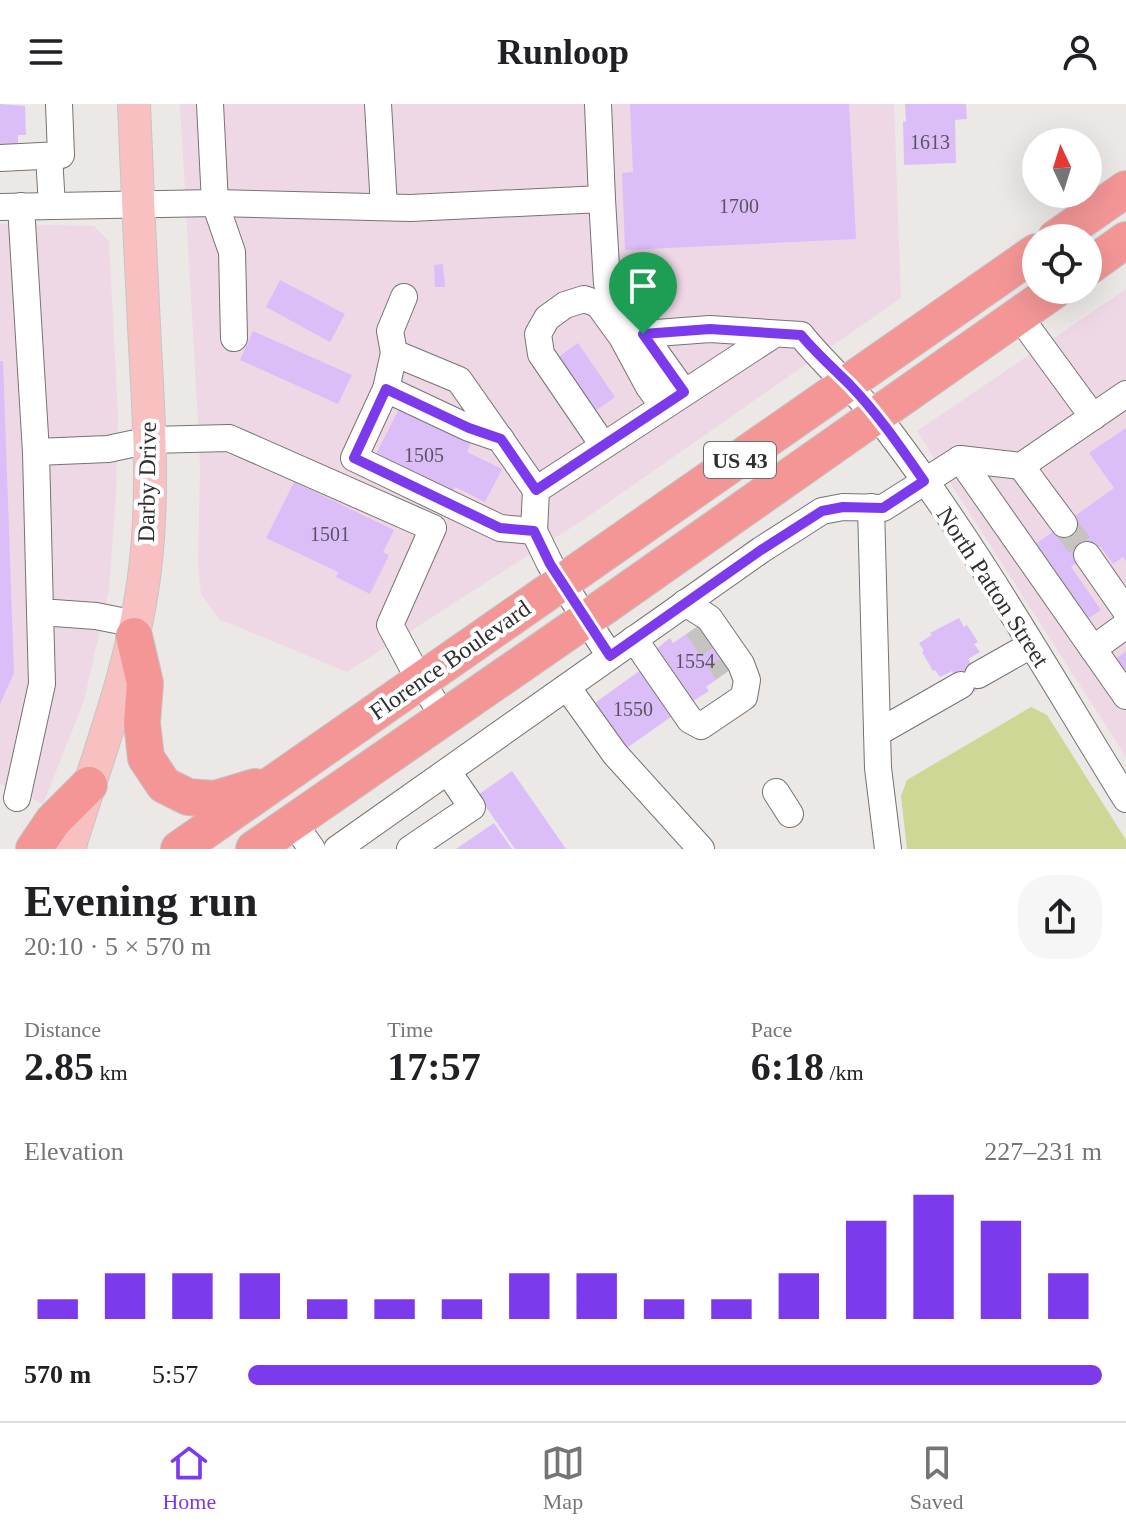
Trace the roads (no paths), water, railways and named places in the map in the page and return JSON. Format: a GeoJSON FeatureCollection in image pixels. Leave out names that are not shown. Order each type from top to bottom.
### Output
{"type":"FeatureCollection","features":[{"type":"Feature","properties":{"kind":"highway"},"geometry":{"type":"LineString","coordinates":[[1076,224],[1126,189]]}},
{"type":"Feature","properties":{"kind":"highway"},"geometry":{"type":"LineString","coordinates":[[1102,257],[1126,240]]}},
{"type":"Feature","properties":{"kind":"highway","name":"Florence Boulevard"},"geometry":{"type":"LineString","coordinates":[[179,849],[1022,262]]}},
{"type":"Feature","properties":{"kind":"highway","name":"Florence Boulevard"},"geometry":{"type":"LineString","coordinates":[[254,849],[302,835],[445,717],[1036,304]]}},
{"type":"Feature","properties":{"kind":"highway"},"geometry":{"type":"LineString","coordinates":[[135,630],[145,683],[142,723],[146,758],[164,785],[188,797],[215,799],[276,781]]}},
{"type":"Feature","properties":{"kind":"highway"},"geometry":{"type":"LineString","coordinates":[[34,849],[53,821],[89,785]]}},
{"type":"Feature","properties":{"kind":"main road","name":"Darby Drive"},"geometry":{"type":"LineString","coordinates":[[69,849],[115,705],[135,630],[149,527],[150,440],[134,104]]}},
{"type":"Feature","properties":{"kind":"street"},"geometry":{"type":"LineString","coordinates":[[0,158],[61,155],[59,104]]}},
{"type":"Feature","properties":{"kind":"street"},"geometry":{"type":"LineString","coordinates":[[210,104],[215,203],[232,252],[234,338]]}},
{"type":"Feature","properties":{"kind":"street"},"geometry":{"type":"LineString","coordinates":[[378,104],[384,207]]}},
{"type":"Feature","properties":{"kind":"street"},"geometry":{"type":"LineString","coordinates":[[598,104],[607,284],[643,334],[674,399]]}},
{"type":"Feature","properties":{"kind":"street"},"geometry":{"type":"LineString","coordinates":[[49,156],[52,206]]}},
{"type":"Feature","properties":{"kind":"street"},"geometry":{"type":"LineString","coordinates":[[17,798],[42,684],[36,452],[11,207],[215,203],[410,208],[602,199]]}},
{"type":"Feature","properties":{"kind":"street"},"geometry":{"type":"LineString","coordinates":[[404,297],[390,331],[394,353],[386,389],[354,458],[500,528],[534,531]]}},
{"type":"Feature","properties":{"kind":"street"},"geometry":{"type":"LineString","coordinates":[[603,445],[541,354],[538,334],[547,318],[565,305],[584,299],[598,304],[622,337],[649,387],[674,399]]}},
{"type":"Feature","properties":{"kind":"street"},"geometry":{"type":"LineString","coordinates":[[1019,316],[1093,417]]}},
{"type":"Feature","properties":{"kind":"street","name":"North Patton Street"},"geometry":{"type":"LineString","coordinates":[[643,334],[710,329],[801,335],[876,416],[924,481],[1126,799]]}},
{"type":"Feature","properties":{"kind":"street"},"geometry":{"type":"LineString","coordinates":[[536,490],[773,335]]}},
{"type":"Feature","properties":{"kind":"street"},"geometry":{"type":"LineString","coordinates":[[394,353],[459,380],[536,490],[534,531],[562,583],[610,656]]}},
{"type":"Feature","properties":{"kind":"street"},"geometry":{"type":"LineString","coordinates":[[386,389],[469,428],[501,439]]}},
{"type":"Feature","properties":{"kind":"street"},"geometry":{"type":"LineString","coordinates":[[337,849],[634,639],[691,615],[761,550],[822,511],[843,507],[883,508],[960,459],[1021,466],[1126,394]]}},
{"type":"Feature","properties":{"kind":"street"},"geometry":{"type":"LineString","coordinates":[[36,452],[108,449],[150,440],[229,438],[433,528],[390,625],[420,681],[445,717]]}},
{"type":"Feature","properties":{"kind":"street"},"geometry":{"type":"LineString","coordinates":[[960,459],[1126,696]]}},
{"type":"Feature","properties":{"kind":"street"},"geometry":{"type":"LineString","coordinates":[[1021,466],[1064,524]]}},
{"type":"Feature","properties":{"kind":"street"},"geometry":{"type":"LineString","coordinates":[[871,507],[878,768],[888,849]]}},
{"type":"Feature","properties":{"kind":"street"},"geometry":{"type":"LineString","coordinates":[[1087,555],[1126,611]]}},
{"type":"Feature","properties":{"kind":"street"},"geometry":{"type":"LineString","coordinates":[[40,612],[96,616],[135,630]]}},
{"type":"Feature","properties":{"kind":"street"},"geometry":{"type":"LineString","coordinates":[[634,639],[690,720],[701,726],[744,697],[747,680],[741,664],[709,618],[691,615]]}},
{"type":"Feature","properties":{"kind":"street"},"geometry":{"type":"LineString","coordinates":[[1093,649],[1126,625]]}},
{"type":"Feature","properties":{"kind":"street"},"geometry":{"type":"LineString","coordinates":[[877,733],[1031,645]]}},
{"type":"Feature","properties":{"kind":"street"},"geometry":{"type":"LineString","coordinates":[[727,672],[744,697]]}},
{"type":"Feature","properties":{"kind":"street"},"geometry":{"type":"LineString","coordinates":[[567,687],[615,754],[701,849]]}},
{"type":"Feature","properties":{"kind":"street"},"geometry":{"type":"LineString","coordinates":[[410,849],[472,807],[448,772]]}},
{"type":"Feature","properties":{"kind":"tunnel"},"geometry":{"type":"LineString","coordinates":[[1064,524],[1087,555]]}},
{"type":"Feature","properties":{"kind":"tunnel"},"geometry":{"type":"LineString","coordinates":[[697,627],[727,672]]}}]}
